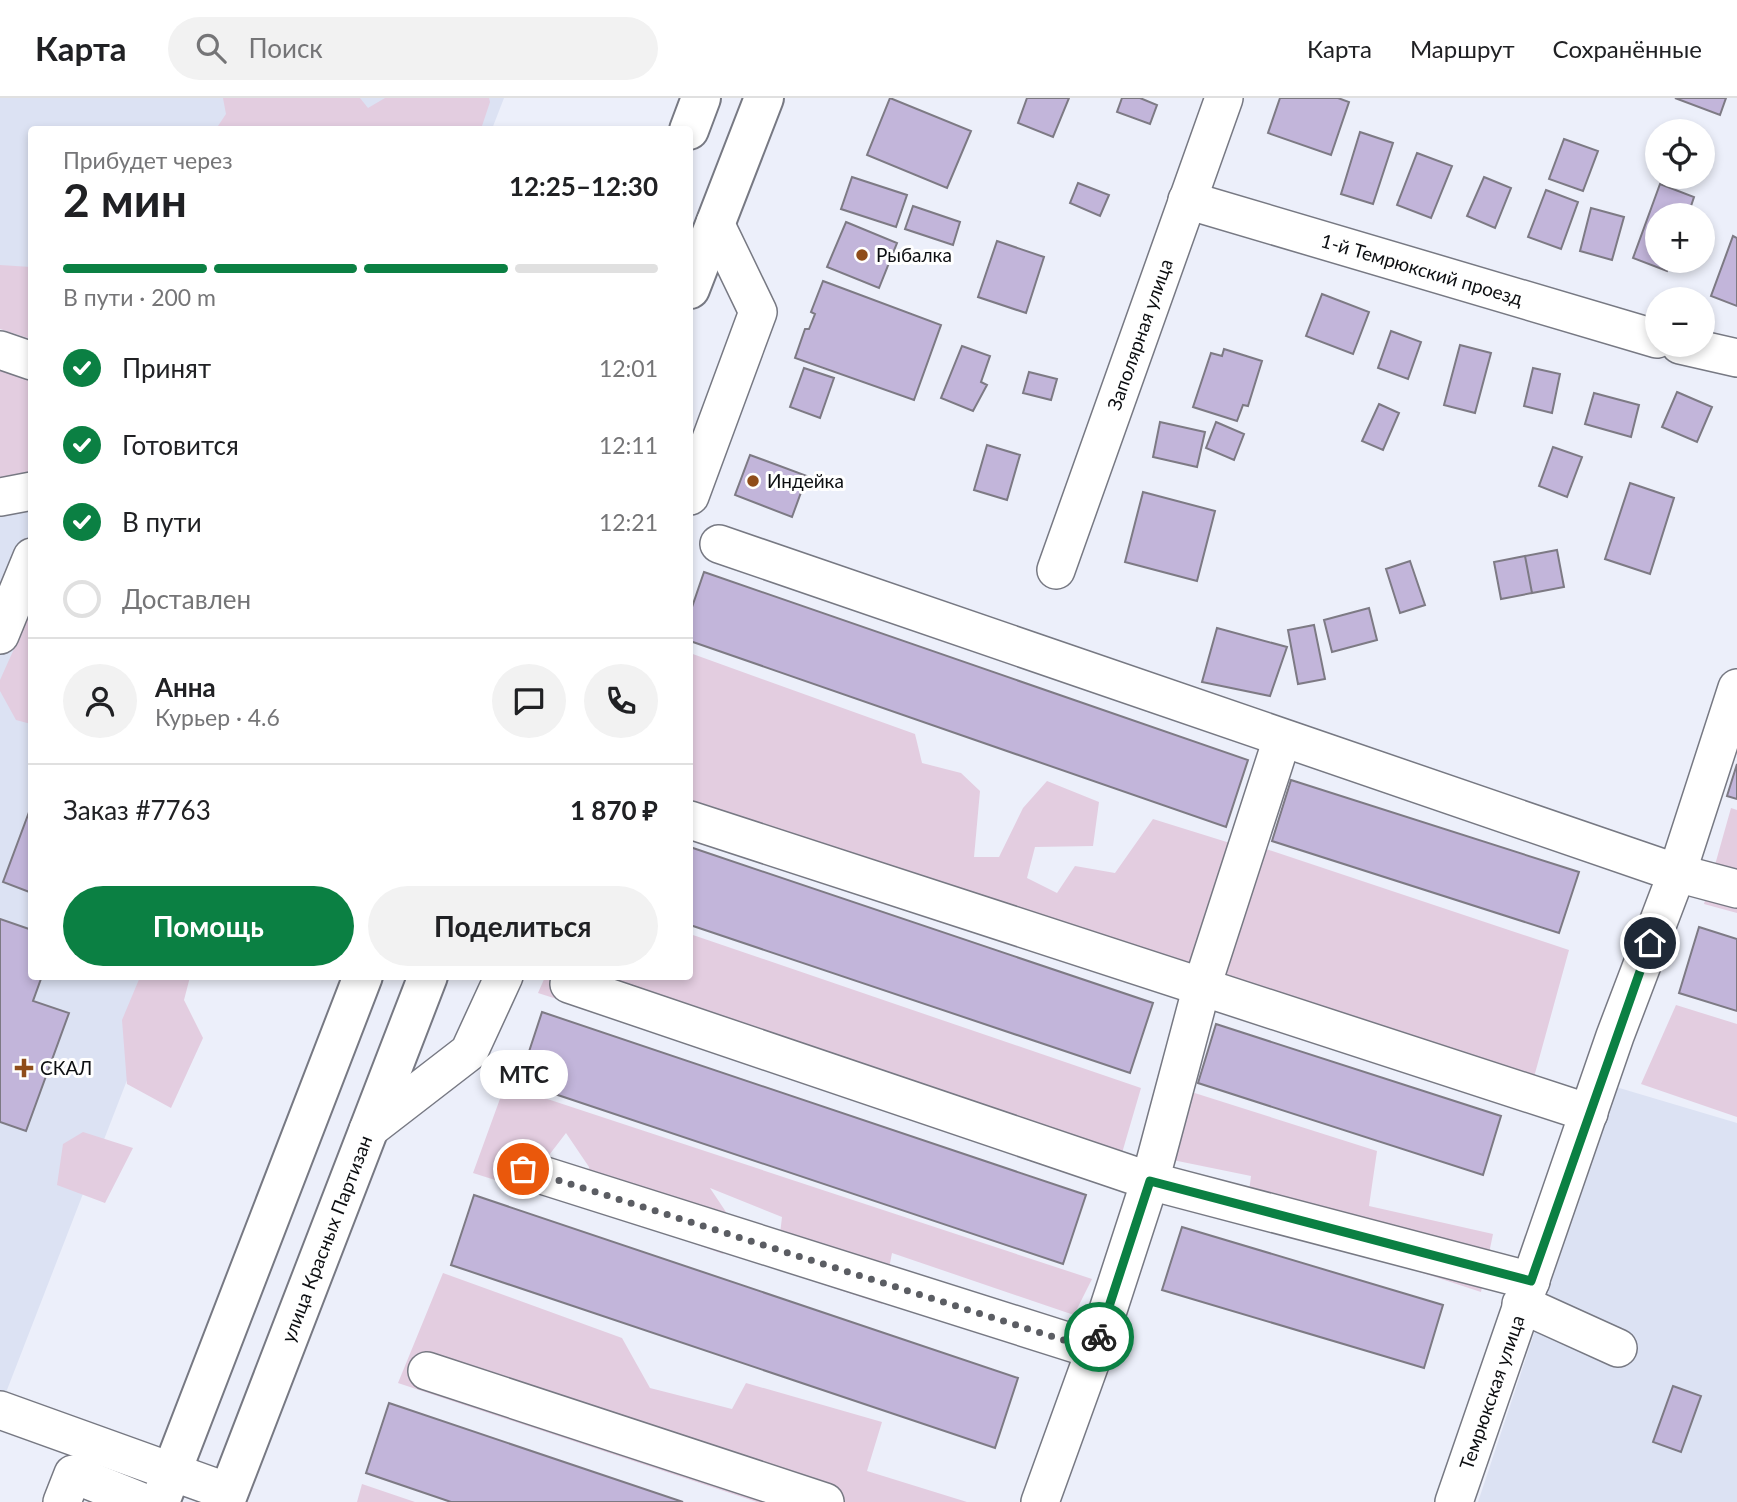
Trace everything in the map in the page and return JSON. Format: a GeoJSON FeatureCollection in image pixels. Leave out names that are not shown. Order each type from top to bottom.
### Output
{"type":"FeatureCollection","features":[{"type":"Feature","properties":{"kind":"highway"},"geometry":{"type":"LineString","coordinates":[[690,126],[700,98]]}},
{"type":"Feature","properties":{"kind":"highway"},"geometry":{"type":"LineString","coordinates":[[693,281],[764,98]]}},
{"type":"Feature","properties":{"kind":"highway"},"geometry":{"type":"LineString","coordinates":[[166,1486],[361,980]]}},
{"type":"Feature","properties":{"kind":"highway","name":"улица Красных Партизан"},"geometry":{"type":"LineString","coordinates":[[227,1497],[426,980]]}},
{"type":"Feature","properties":{"kind":"street","name":"Заполярная улица"},"geometry":{"type":"LineString","coordinates":[[1056,570],[1224,98]]}},
{"type":"Feature","properties":{"kind":"street","name":"1-й Темрюкский проезд"},"geometry":{"type":"LineString","coordinates":[[1187,200],[1645,336]]}},
{"type":"Feature","properties":{"kind":"street"},"geometry":{"type":"LineString","coordinates":[[693,488],[758,312],[715,223]]}},
{"type":"Feature","properties":{"kind":"street"},"geometry":{"type":"LineString","coordinates":[[0,350],[28,359]]}},
{"type":"Feature","properties":{"kind":"street"},"geometry":{"type":"LineString","coordinates":[[1715,353],[1737,358]]}},
{"type":"Feature","properties":{"kind":"street"},"geometry":{"type":"LineString","coordinates":[[0,497],[28,492]]}},
{"type":"Feature","properties":{"kind":"street"},"geometry":{"type":"LineString","coordinates":[[719,544],[1677,873],[1737,889]]}},
{"type":"Feature","properties":{"kind":"street"},"geometry":{"type":"LineString","coordinates":[[0,635],[28,567]]}},
{"type":"Feature","properties":{"kind":"street","name":"Темрюкская улица"},"geometry":{"type":"LineString","coordinates":[[1454,1502],[1589,1112],[1677,873],[1737,688]]}},
{"type":"Feature","properties":{"kind":"street"},"geometry":{"type":"LineString","coordinates":[[1040,1502],[1095,1350],[1150,1181],[1202,986],[1282,738]]}},
{"type":"Feature","properties":{"kind":"street"},"geometry":{"type":"LineString","coordinates":[[693,821],[1589,1112]]}},
{"type":"Feature","properties":{"kind":"street"},"geometry":{"type":"LineString","coordinates":[[368,1130],[469,1052],[502,980]]}},
{"type":"Feature","properties":{"kind":"street"},"geometry":{"type":"LineString","coordinates":[[569,984],[1150,1181],[1526,1292],[1618,1348]]}},
{"type":"Feature","properties":{"kind":"street"},"geometry":{"type":"LineString","coordinates":[[523,1169],[1095,1350]]}},
{"type":"Feature","properties":{"kind":"street"},"geometry":{"type":"LineString","coordinates":[[427,1371],[825,1502]]}},
{"type":"Feature","properties":{"kind":"street"},"geometry":{"type":"LineString","coordinates":[[8,1412],[166,1486],[227,1497]]}},
{"type":"Feature","properties":{"kind":"street"},"geometry":{"type":"LineString","coordinates":[[62,1502],[73,1474],[142,1502]]}},
{"type":"Feature","properties":{"kind":"shaded area"},"geometry":{"type":"Polygon","coordinates":[[[0,98],[504,98],[493,126],[28,126],[28,329],[0,318],[0,98]]]}},
{"type":"Feature","properties":{"kind":"shaded area"},"geometry":{"type":"Polygon","coordinates":[[[223,98],[360,98],[368,108],[385,98],[489,98],[490,102],[482,126],[218,126],[226,114],[223,98]]]}},
{"type":"Feature","properties":{"kind":"shaded area"},"geometry":{"type":"Polygon","coordinates":[[[0,265],[28,267],[28,338],[0,329],[0,265]]]}},
{"type":"Feature","properties":{"kind":"shaded area"},"geometry":{"type":"Polygon","coordinates":[[[0,369],[28,380],[28,481],[0,485],[0,369]]]}},
{"type":"Feature","properties":{"kind":"shaded area"},"geometry":{"type":"Polygon","coordinates":[[[0,388],[28,399],[28,980],[166,980],[0,1408],[0,388]]]}},
{"type":"Feature","properties":{"kind":"shaded area"},"geometry":{"type":"Polygon","coordinates":[[[28,618],[28,723],[16,720],[0,691],[0,680],[28,618]]]}},
{"type":"Feature","properties":{"kind":"shaded area"},"geometry":{"type":"Polygon","coordinates":[[[693,654],[915,734],[922,763],[961,773],[980,791],[974,857],[999,857],[1023,808],[1047,781],[1099,802],[1093,846],[1035,847],[1027,878],[1057,893],[1075,866],[1115,873],[1153,819],[1230,843],[1190,965],[693,810],[693,654]]]}},
{"type":"Feature","properties":{"kind":"shaded area"},"geometry":{"type":"Polygon","coordinates":[[[1731,808],[1737,810],[1737,913],[1704,904],[1731,808]]]}},
{"type":"Feature","properties":{"kind":"shaded area"},"geometry":{"type":"Polygon","coordinates":[[[1260,847],[1569,950],[1534,1077],[1216,977],[1260,847]]]}},
{"type":"Feature","properties":{"kind":"shaded area"},"geometry":{"type":"Polygon","coordinates":[[[693,935],[1141,1088],[1115,1177],[538,993],[544,980],[693,980],[693,935]]]}},
{"type":"Feature","properties":{"kind":"shaded area"},"geometry":{"type":"Polygon","coordinates":[[[139,980],[189,980],[184,1000],[203,1038],[171,1108],[127,1084],[122,1020],[139,980]]]}},
{"type":"Feature","properties":{"kind":"shaded area"},"geometry":{"type":"Polygon","coordinates":[[[1676,1005],[1737,1024],[1737,1117],[1641,1084],[1676,1005]]]}},
{"type":"Feature","properties":{"kind":"shaded area"},"geometry":{"type":"Polygon","coordinates":[[[505,1085],[1092,1279],[1074,1315],[892,1253],[882,1304],[776,1269],[782,1217],[710,1188],[726,1212],[723,1254],[584,1204],[589,1167],[566,1133],[523,1189],[473,1173],[505,1085]]]}},
{"type":"Feature","properties":{"kind":"shaded area"},"geometry":{"type":"Polygon","coordinates":[[[1616,1087],[1737,1123],[1737,1502],[1478,1502],[1616,1087]]]}},
{"type":"Feature","properties":{"kind":"shaded area"},"geometry":{"type":"Polygon","coordinates":[[[1182,1089],[1377,1151],[1369,1206],[1493,1234],[1481,1292],[1246,1215],[1251,1176],[1158,1157],[1182,1089]]]}},
{"type":"Feature","properties":{"kind":"shaded area"},"geometry":{"type":"Polygon","coordinates":[[[83,1132],[133,1148],[105,1203],[57,1185],[63,1144],[83,1132]]]}},
{"type":"Feature","properties":{"kind":"shaded area"},"geometry":{"type":"Polygon","coordinates":[[[443,1273],[622,1338],[650,1388],[732,1409],[746,1383],[882,1422],[867,1471],[967,1502],[757,1502],[398,1383],[443,1273]]]}},
{"type":"Feature","properties":{"kind":"shaded area"},"geometry":{"type":"Polygon","coordinates":[[[362,1484],[415,1502],[357,1502],[362,1484]]]}},
{"type":"Feature","properties":{"kind":"building"},"geometry":{"type":"Polygon","coordinates":[[[890,98],[971,131],[947,188],[867,155],[890,98]]]}},
{"type":"Feature","properties":{"kind":"building"},"geometry":{"type":"Polygon","coordinates":[[[1027,98],[1069,98],[1053,137],[1018,123],[1027,98]]]}},
{"type":"Feature","properties":{"kind":"building"},"geometry":{"type":"Polygon","coordinates":[[[1122,98],[1140,98],[1157,105],[1150,124],[1117,112],[1122,98]]]}},
{"type":"Feature","properties":{"kind":"building"},"geometry":{"type":"Polygon","coordinates":[[[1280,98],[1338,98],[1349,102],[1331,155],[1268,133],[1280,98]]]}},
{"type":"Feature","properties":{"kind":"building"},"geometry":{"type":"Polygon","coordinates":[[[1675,98],[1726,98],[1720,115],[1675,98]]]}},
{"type":"Feature","properties":{"kind":"building"},"geometry":{"type":"Polygon","coordinates":[[[1360,132],[1393,143],[1373,204],[1341,194],[1360,132]]]}},
{"type":"Feature","properties":{"kind":"building"},"geometry":{"type":"Polygon","coordinates":[[[1564,139],[1598,151],[1583,191],[1549,179],[1564,139]]]}},
{"type":"Feature","properties":{"kind":"building"},"geometry":{"type":"Polygon","coordinates":[[[1417,153],[1452,166],[1431,218],[1397,205],[1417,153]]]}},
{"type":"Feature","properties":{"kind":"building"},"geometry":{"type":"Polygon","coordinates":[[[852,177],[907,195],[896,227],[841,209],[852,177]]]}},
{"type":"Feature","properties":{"kind":"building"},"geometry":{"type":"Polygon","coordinates":[[[1484,177],[1511,188],[1495,228],[1467,216],[1484,177]]]}},
{"type":"Feature","properties":{"kind":"building"},"geometry":{"type":"Polygon","coordinates":[[[1078,183],[1109,195],[1100,216],[1070,203],[1078,183]]]}},
{"type":"Feature","properties":{"kind":"building"},"geometry":{"type":"Polygon","coordinates":[[[1658,189],[1673,189],[1694,197],[1692,203],[1653,203],[1658,189]]]}},
{"type":"Feature","properties":{"kind":"building"},"geometry":{"type":"Polygon","coordinates":[[[1546,190],[1578,202],[1561,249],[1528,237],[1546,190]]]}},
{"type":"Feature","properties":{"kind":"building"},"geometry":{"type":"Polygon","coordinates":[[[913,206],[960,222],[953,245],[905,229],[913,206]]]}},
{"type":"Feature","properties":{"kind":"building"},"geometry":{"type":"Polygon","coordinates":[[[1591,208],[1624,217],[1612,260],[1580,251],[1591,208]]]}},
{"type":"Feature","properties":{"kind":"building"},"geometry":{"type":"Polygon","coordinates":[[[846,222],[897,243],[879,288],[827,267],[846,222]]]}},
{"type":"Feature","properties":{"kind":"building"},"geometry":{"type":"Polygon","coordinates":[[[1645,225],[1645,263],[1633,258],[1645,225]]]}},
{"type":"Feature","properties":{"kind":"building"},"geometry":{"type":"Polygon","coordinates":[[[1733,236],[1737,238],[1737,306],[1715,298],[1714,287],[1733,236]]]}},
{"type":"Feature","properties":{"kind":"building"},"geometry":{"type":"Polygon","coordinates":[[[997,241],[1044,257],[1026,313],[978,297],[997,241]]]}},
{"type":"Feature","properties":{"kind":"building"},"geometry":{"type":"Polygon","coordinates":[[[823,281],[941,325],[914,400],[795,358],[805,329],[809,329],[815,314],[811,312],[823,281]]]}},
{"type":"Feature","properties":{"kind":"building"},"geometry":{"type":"Polygon","coordinates":[[[1322,294],[1369,312],[1353,354],[1306,336],[1322,294]]]}},
{"type":"Feature","properties":{"kind":"building"},"geometry":{"type":"Polygon","coordinates":[[[1391,331],[1421,342],[1408,379],[1378,368],[1391,331]]]}},
{"type":"Feature","properties":{"kind":"building"},"geometry":{"type":"Polygon","coordinates":[[[1460,345],[1491,353],[1475,413],[1444,405],[1460,345]]]}},
{"type":"Feature","properties":{"kind":"building"},"geometry":{"type":"Polygon","coordinates":[[[962,346],[990,356],[981,382],[987,385],[973,411],[941,398],[962,346]]]}},
{"type":"Feature","properties":{"kind":"building"},"geometry":{"type":"Polygon","coordinates":[[[1224,349],[1262,361],[1248,406],[1243,405],[1237,421],[1193,407],[1211,353],[1222,356],[1224,349]]]}},
{"type":"Feature","properties":{"kind":"building"},"geometry":{"type":"Polygon","coordinates":[[[804,368],[834,378],[820,418],[790,407],[804,368]]]}},
{"type":"Feature","properties":{"kind":"building"},"geometry":{"type":"Polygon","coordinates":[[[1533,368],[1560,374],[1552,413],[1524,406],[1533,368]]]}},
{"type":"Feature","properties":{"kind":"building"},"geometry":{"type":"Polygon","coordinates":[[[1029,372],[1057,379],[1051,400],[1023,393],[1029,372]]]}},
{"type":"Feature","properties":{"kind":"building"},"geometry":{"type":"Polygon","coordinates":[[[1677,392],[1712,407],[1697,442],[1662,427],[1677,392]]]}},
{"type":"Feature","properties":{"kind":"building"},"geometry":{"type":"Polygon","coordinates":[[[1594,393],[1639,405],[1631,437],[1585,424],[1594,393]]]}},
{"type":"Feature","properties":{"kind":"building"},"geometry":{"type":"Polygon","coordinates":[[[1379,404],[1399,413],[1383,450],[1362,441],[1379,404]]]}},
{"type":"Feature","properties":{"kind":"building"},"geometry":{"type":"Polygon","coordinates":[[[1160,422],[1205,432],[1197,467],[1153,457],[1160,422]]]}},
{"type":"Feature","properties":{"kind":"building"},"geometry":{"type":"Polygon","coordinates":[[[1216,422],[1244,434],[1234,460],[1206,448],[1216,422]]]}},
{"type":"Feature","properties":{"kind":"building"},"geometry":{"type":"Polygon","coordinates":[[[987,445],[1020,455],[1007,500],[974,490],[987,445]]]}},
{"type":"Feature","properties":{"kind":"building"},"geometry":{"type":"Polygon","coordinates":[[[1553,447],[1582,457],[1567,497],[1539,486],[1553,447]]]}},
{"type":"Feature","properties":{"kind":"building"},"geometry":{"type":"Polygon","coordinates":[[[750,455],[807,476],[792,517],[735,495],[750,455]]]}},
{"type":"Feature","properties":{"kind":"building"},"geometry":{"type":"Polygon","coordinates":[[[1630,483],[1674,498],[1650,574],[1605,559],[1630,483]]]}},
{"type":"Feature","properties":{"kind":"building"},"geometry":{"type":"Polygon","coordinates":[[[1143,492],[1215,511],[1197,581],[1125,562],[1143,492]]]}},
{"type":"Feature","properties":{"kind":"building"},"geometry":{"type":"Polygon","coordinates":[[[1557,550],[1564,587],[1532,593],[1525,556],[1557,550]]]}},
{"type":"Feature","properties":{"kind":"building"},"geometry":{"type":"Polygon","coordinates":[[[1525,556],[1532,593],[1501,599],[1494,562],[1525,556]]]}},
{"type":"Feature","properties":{"kind":"building"},"geometry":{"type":"Polygon","coordinates":[[[1410,561],[1425,605],[1400,613],[1386,569],[1410,561]]]}},
{"type":"Feature","properties":{"kind":"building"},"geometry":{"type":"Polygon","coordinates":[[[704,572],[1248,760],[1226,827],[693,642],[693,604],[704,572]]]}},
{"type":"Feature","properties":{"kind":"building"},"geometry":{"type":"Polygon","coordinates":[[[1369,608],[1377,640],[1332,652],[1324,620],[1369,608]]]}},
{"type":"Feature","properties":{"kind":"building"},"geometry":{"type":"Polygon","coordinates":[[[1314,625],[1325,679],[1298,684],[1288,630],[1314,625]]]}},
{"type":"Feature","properties":{"kind":"building"},"geometry":{"type":"Polygon","coordinates":[[[1217,628],[1287,647],[1270,696],[1202,682],[1217,628]]]}},
{"type":"Feature","properties":{"kind":"building"},"geometry":{"type":"Polygon","coordinates":[[[1737,764],[1737,799],[1727,796],[1737,764]]]}},
{"type":"Feature","properties":{"kind":"building"},"geometry":{"type":"Polygon","coordinates":[[[1291,780],[1579,872],[1559,933],[1272,841],[1291,780]]]}},
{"type":"Feature","properties":{"kind":"building"},"geometry":{"type":"Polygon","coordinates":[[[28,815],[28,891],[3,882],[28,815]]]}},
{"type":"Feature","properties":{"kind":"building"},"geometry":{"type":"Polygon","coordinates":[[[693,848],[1153,1003],[1130,1073],[693,926],[693,848]]]}},
{"type":"Feature","properties":{"kind":"building","name":"СКАЛ"},"geometry":{"type":"Polygon","coordinates":[[[0,919],[28,929],[28,980],[41,980],[33,1001],[69,1013],[26,1131],[0,1122],[0,919]]]}},
{"type":"Feature","properties":{"kind":"building"},"geometry":{"type":"Polygon","coordinates":[[[1699,927],[1737,939],[1737,1011],[1679,993],[1699,927]]]}},
{"type":"Feature","properties":{"kind":"building"},"geometry":{"type":"Polygon","coordinates":[[[542,1012],[1086,1195],[1063,1264],[519,1082],[542,1012]]]}},
{"type":"Feature","properties":{"kind":"building"},"geometry":{"type":"Polygon","coordinates":[[[1216,1024],[1501,1116],[1483,1175],[1198,1083],[1216,1024]]]}},
{"type":"Feature","properties":{"kind":"building"},"geometry":{"type":"Polygon","coordinates":[[[474,1195],[1018,1378],[995,1448],[451,1265],[474,1195]]]}},
{"type":"Feature","properties":{"kind":"building"},"geometry":{"type":"Polygon","coordinates":[[[1182,1227],[1443,1305],[1424,1368],[1162,1290],[1182,1227]]]}},
{"type":"Feature","properties":{"kind":"building"},"geometry":{"type":"Polygon","coordinates":[[[1673,1386],[1701,1396],[1681,1452],[1653,1442],[1673,1386]]]}},
{"type":"Feature","properties":{"kind":"building"},"geometry":{"type":"Polygon","coordinates":[[[389,1403],[683,1502],[451,1502],[366,1473],[389,1403]]]}},
{"type":"Feature","properties":{"kind":"way so far"},"geometry":{"type":"LineString","coordinates":[[523,1169],[1095,1350],[1099,1337]]}},
{"type":"Feature","properties":{"kind":"place","name":"Рыбалка"},"geometry":{"type":"Point","coordinates":[862,255]}},
{"type":"Feature","properties":{"kind":"place","name":"Индейка"},"geometry":{"type":"Point","coordinates":[753,481]}},
{"type":"Feature","properties":{"kind":"place","name":"СКАЛ"},"geometry":{"type":"Point","coordinates":[24,1068]}},
{"type":"Feature","properties":{"kind":"place","name":"МТС"},"geometry":{"type":"Point","coordinates":[523,1169]}},
{"type":"Feature","properties":{"kind":"route"},"geometry":{"type":"LineString","coordinates":[[1099,1337],[1150,1181],[1531,1281],[1615,1036],[1650,943]]}}]}
